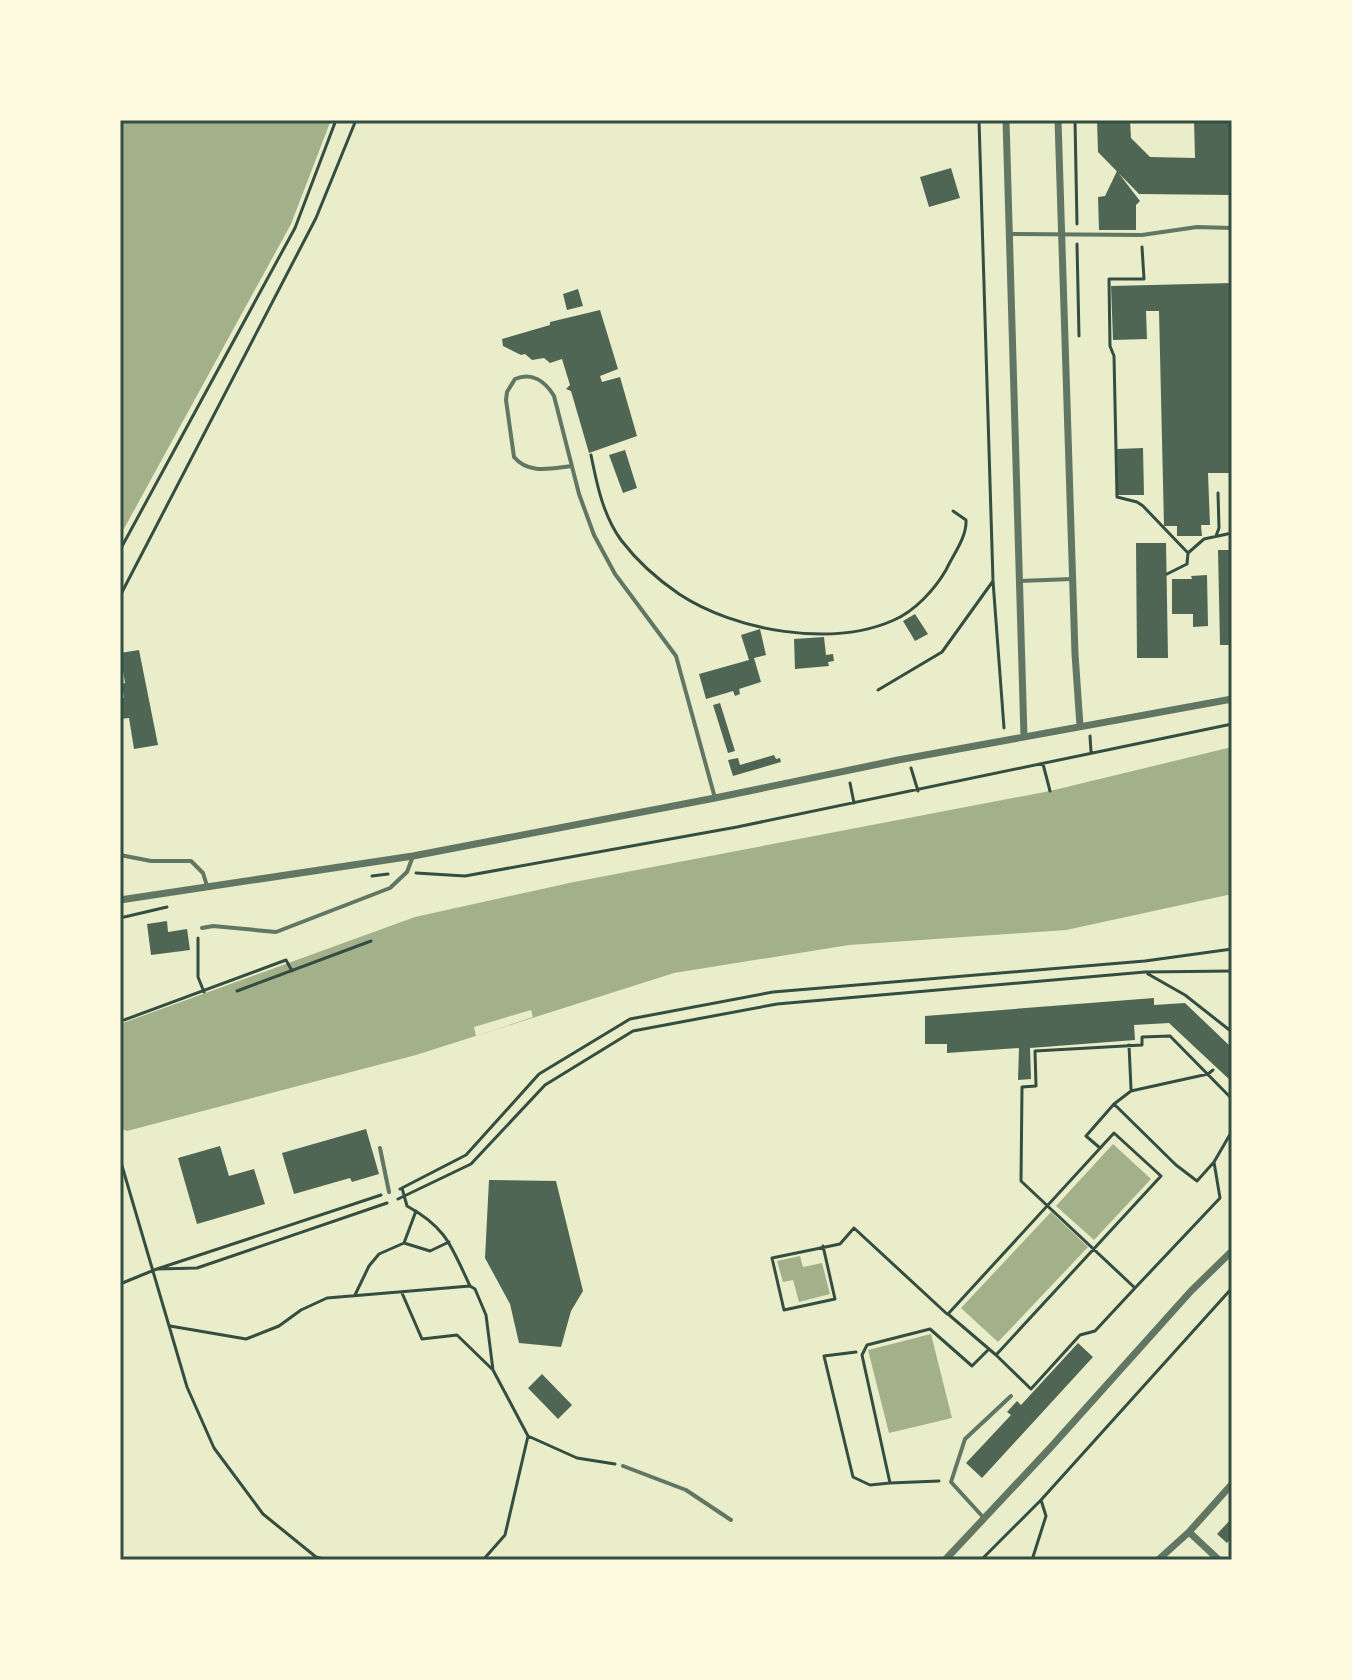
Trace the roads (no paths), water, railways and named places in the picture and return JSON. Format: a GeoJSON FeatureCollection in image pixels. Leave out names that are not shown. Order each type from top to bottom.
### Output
{"type":"FeatureCollection","features":[{"type":"Feature","properties":{"kind":"street"},"geometry":{"type":"LineString","coordinates":[[1006,120],[1024,737]]}},
{"type":"Feature","properties":{"kind":"street"},"geometry":{"type":"LineString","coordinates":[[1058,120],[1072,579],[1080,726]]}},
{"type":"Feature","properties":{"kind":"street"},"geometry":{"type":"LineString","coordinates":[[120,900],[413,856],[909,758],[1232,699]]}},
{"type":"Feature","properties":{"kind":"street"},"geometry":{"type":"LineString","coordinates":[[945,1560],[1191,1291],[1232,1251]]}},
{"type":"Feature","properties":{"kind":"street"},"geometry":{"type":"LineString","coordinates":[[1158,1560],[1189,1532],[1232,1484]]}},
{"type":"Feature","properties":{"kind":"street"},"geometry":{"type":"LineString","coordinates":[[1189,1532],[1219,1560]]}},
{"type":"Feature","properties":{"kind":"lane"},"geometry":{"type":"LineString","coordinates":[[1010,234],[1142,235],[1197,227],[1232,228]]}},
{"type":"Feature","properties":{"kind":"lane"},"geometry":{"type":"LineString","coordinates":[[572,466],[537,469],[520,464],[514,457],[506,400],[515,379],[530,376],[548,385],[560,417],[583,505],[602,552],[633,600],[676,656],[715,798]]}},
{"type":"Feature","properties":{"kind":"lane"},"geometry":{"type":"LineString","coordinates":[[1019,581],[1072,579]]}},
{"type":"Feature","properties":{"kind":"lane"},"geometry":{"type":"LineString","coordinates":[[120,855],[151,861],[191,861],[203,873],[207,886]]}},
{"type":"Feature","properties":{"kind":"lane"},"geometry":{"type":"LineString","coordinates":[[202,928],[213,926],[276,932],[390,888],[407,872],[413,856]]}},
{"type":"Feature","properties":{"kind":"lane"},"geometry":{"type":"LineString","coordinates":[[380,1148],[389,1192]]}},
{"type":"Feature","properties":{"kind":"lane"},"geometry":{"type":"LineString","coordinates":[[983,1517],[951,1482],[965,1439],[1011,1396]]}},
{"type":"Feature","properties":{"kind":"lane"},"geometry":{"type":"LineString","coordinates":[[623,1466],[686,1490],[731,1520]]}}]}
